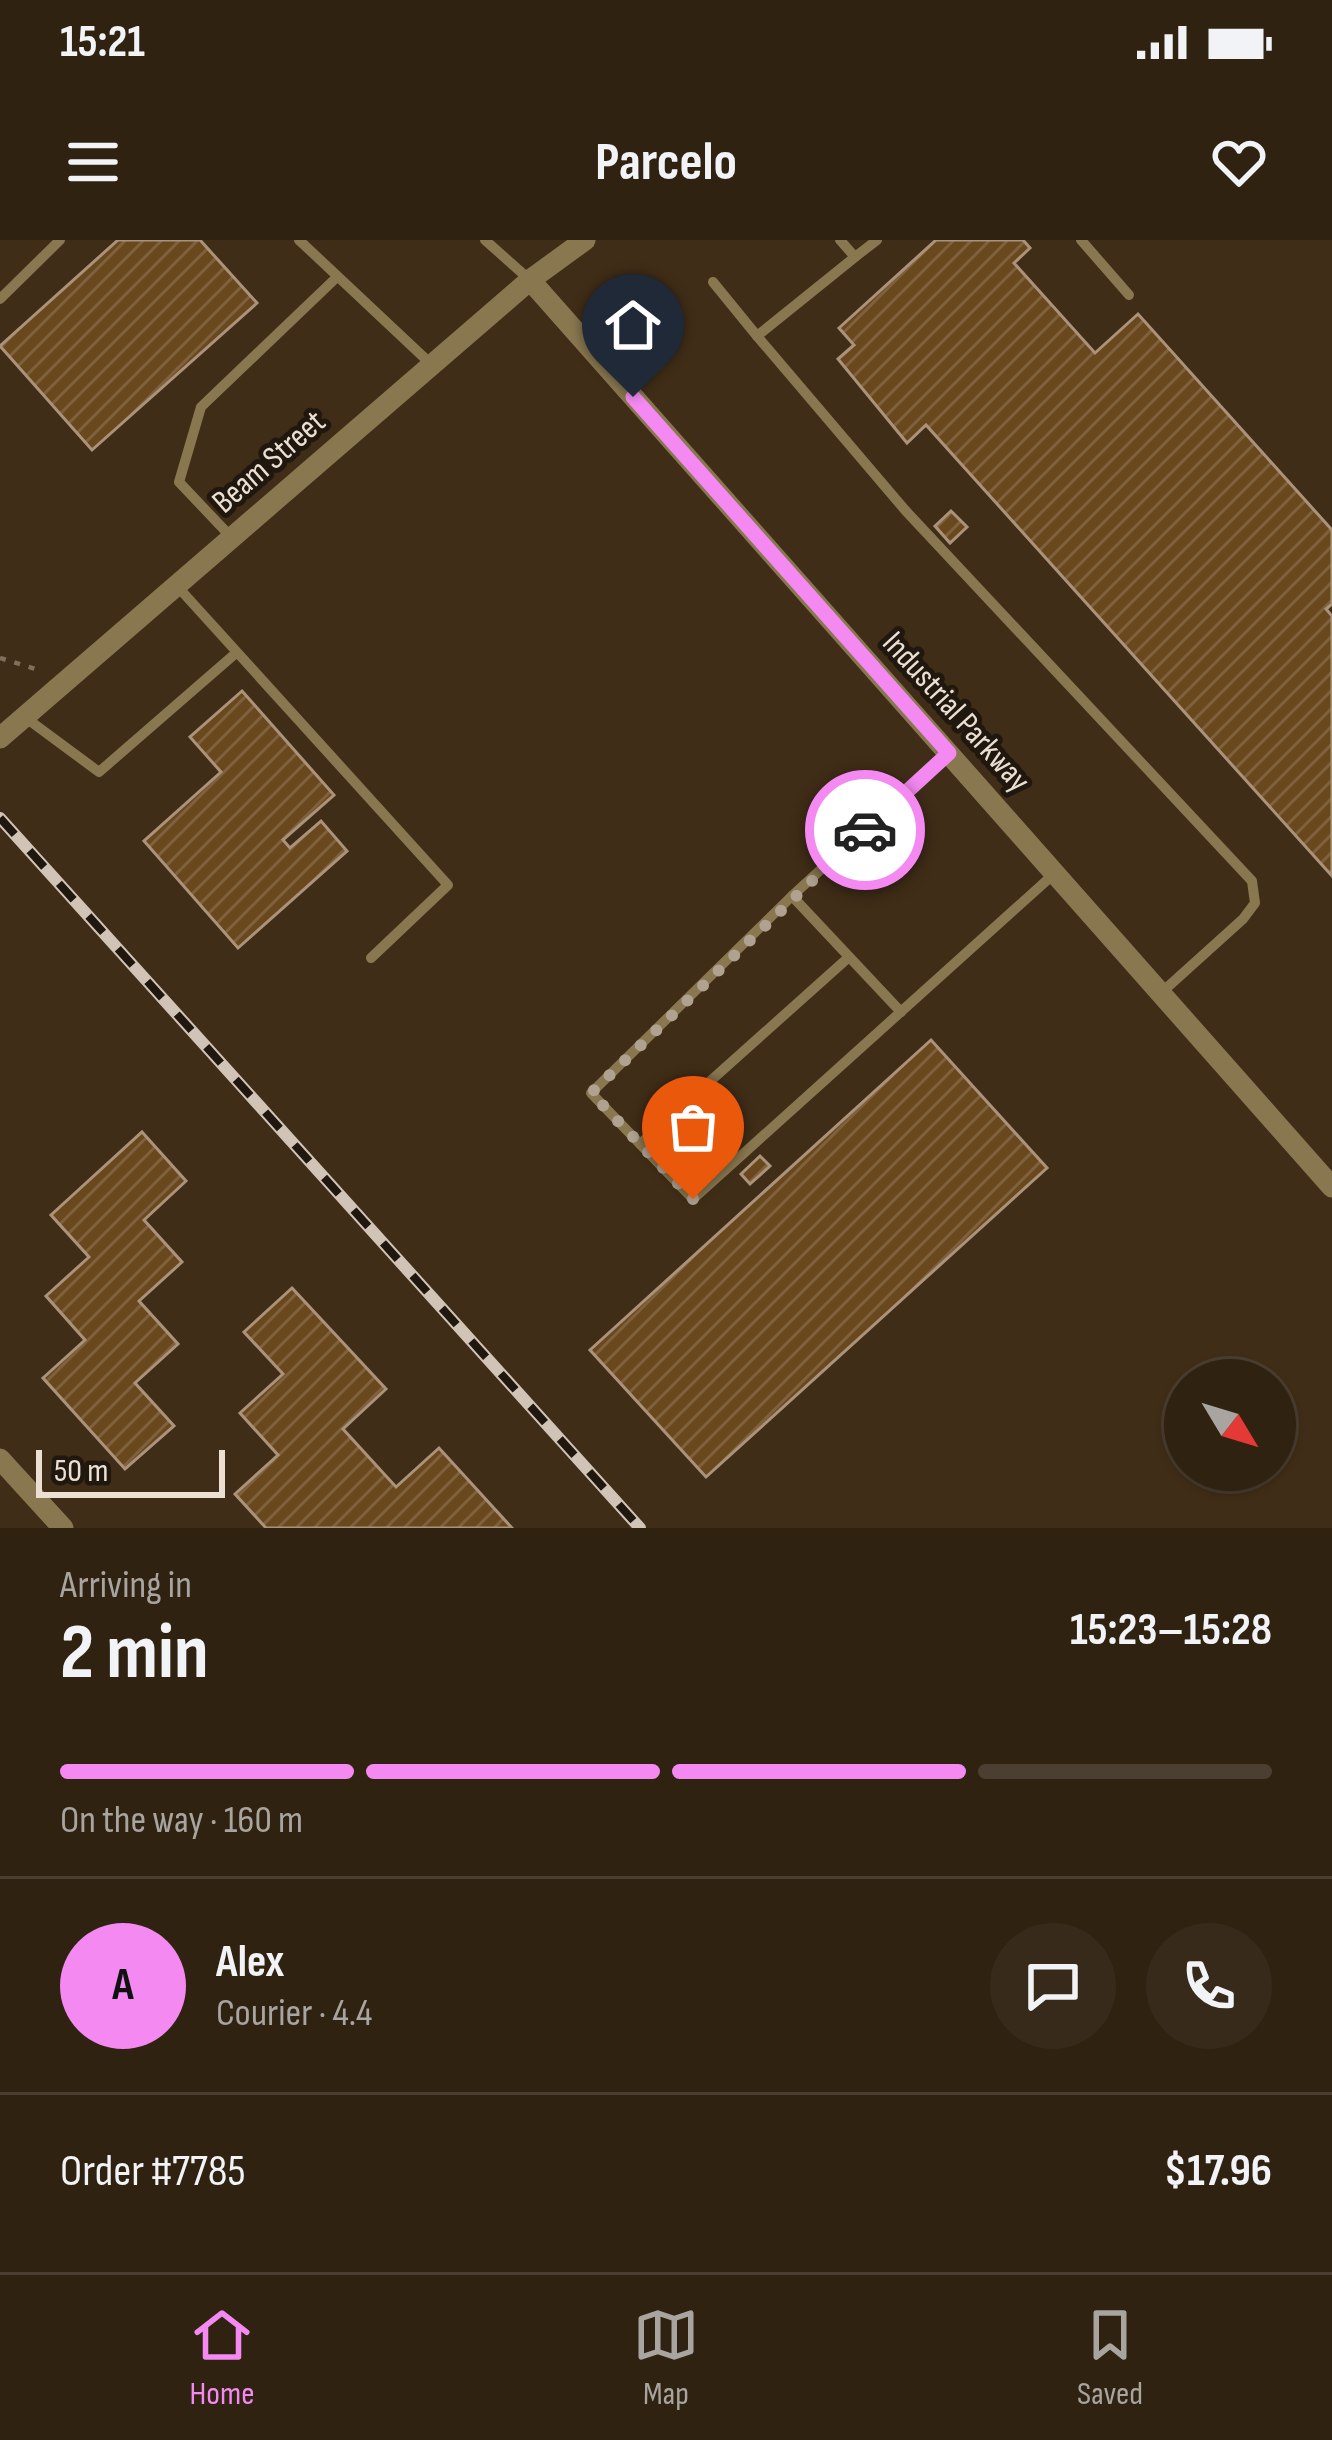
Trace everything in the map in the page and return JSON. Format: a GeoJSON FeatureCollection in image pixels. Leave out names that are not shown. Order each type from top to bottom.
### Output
{"type":"FeatureCollection","features":[{"type":"Feature","properties":{"kind":"street","name":"Beam Street"},"geometry":{"type":"LineString","coordinates":[[0,738],[530,280],[585,240]]}},
{"type":"Feature","properties":{"kind":"street","name":"Industrial Parkway"},"geometry":{"type":"LineString","coordinates":[[530,280],[1332,1187]]}},
{"type":"Feature","properties":{"kind":"street"},"geometry":{"type":"LineString","coordinates":[[0,1459],[63,1528]]}},
{"type":"Feature","properties":{"kind":"lane"},"geometry":{"type":"LineString","coordinates":[[0,299],[60,240]]}},
{"type":"Feature","properties":{"kind":"lane"},"geometry":{"type":"LineString","coordinates":[[299,240],[432,365]]}},
{"type":"Feature","properties":{"kind":"lane"},"geometry":{"type":"LineString","coordinates":[[485,240],[530,280]]}},
{"type":"Feature","properties":{"kind":"lane"},"geometry":{"type":"LineString","coordinates":[[840,240],[855,257]]}},
{"type":"Feature","properties":{"kind":"lane"},"geometry":{"type":"LineString","coordinates":[[758,336],[877,240]]}},
{"type":"Feature","properties":{"kind":"lane"},"geometry":{"type":"LineString","coordinates":[[1081,240],[1130,295]]}},
{"type":"Feature","properties":{"kind":"lane"},"geometry":{"type":"LineString","coordinates":[[232,538],[179,482],[201,407],[337,277]]}},
{"type":"Feature","properties":{"kind":"lane"},"geometry":{"type":"LineString","coordinates":[[713,282],[905,510],[1252,881],[1255,903],[1243,919],[1161,993]]}},
{"type":"Feature","properties":{"kind":"lane"},"geometry":{"type":"LineString","coordinates":[[176,586],[448,885],[371,958]]}},
{"type":"Feature","properties":{"kind":"lane"},"geometry":{"type":"LineString","coordinates":[[25,717],[98,772],[236,653]]}},
{"type":"Feature","properties":{"kind":"lane"},"geometry":{"type":"LineString","coordinates":[[949,753],[792,896],[591,1093],[693,1199],[1054,873]]}},
{"type":"Feature","properties":{"kind":"lane"},"geometry":{"type":"LineString","coordinates":[[792,896],[901,1012]]}},
{"type":"Feature","properties":{"kind":"lane"},"geometry":{"type":"LineString","coordinates":[[640,1144],[849,957]]}},
{"type":"Feature","properties":{"kind":"path"},"geometry":{"type":"LineString","coordinates":[[0,658],[70,677]]}},
{"type":"Feature","properties":{"kind":"building"},"geometry":{"type":"Polygon","coordinates":[[[118,240],[200,240],[257,303],[92,450],[0,346],[118,240]]]}},
{"type":"Feature","properties":{"kind":"building"},"geometry":{"type":"Polygon","coordinates":[[[936,240],[1023,240],[1030,248],[1014,263],[1095,353],[1138,314],[1332,530],[1332,604],[1326,609],[1332,616],[1332,876],[926,425],[907,443],[838,359],[854,345],[839,328],[936,240]]]}},
{"type":"Feature","properties":{"kind":"building"},"geometry":{"type":"Polygon","coordinates":[[[951,511],[967,527],[950,543],[935,526],[951,511]]]}},
{"type":"Feature","properties":{"kind":"building"},"geometry":{"type":"Polygon","coordinates":[[[242,691],[334,795],[283,840],[290,848],[321,821],[347,851],[238,948],[144,841],[221,772],[190,737],[242,691]]]}},
{"type":"Feature","properties":{"kind":"building"},"geometry":{"type":"Polygon","coordinates":[[[931,1040],[1047,1168],[706,1477],[590,1350],[931,1040]]]}},
{"type":"Feature","properties":{"kind":"building"},"geometry":{"type":"Polygon","coordinates":[[[142,1132],[186,1181],[144,1220],[182,1262],[139,1301],[178,1344],[135,1383],[174,1426],[125,1469],[43,1378],[85,1340],[46,1296],[89,1257],[51,1215],[142,1132]]]}},
{"type":"Feature","properties":{"kind":"building"},"geometry":{"type":"Polygon","coordinates":[[[760,1156],[770,1166],[750,1184],[741,1174],[760,1156]]]}},
{"type":"Feature","properties":{"kind":"building"},"geometry":{"type":"Polygon","coordinates":[[[292,1288],[386,1389],[343,1429],[396,1487],[439,1448],[512,1528],[266,1528],[235,1494],[278,1455],[240,1413],[283,1374],[244,1332],[292,1288]]]}},
{"type":"Feature","properties":{"kind":"railway"},"geometry":{"type":"LineString","coordinates":[[0,818],[640,1528]]}},
{"type":"Feature","properties":{"kind":"way so far"},"geometry":{"type":"LineString","coordinates":[[693,1199],[591,1093],[865,830]]}},
{"type":"Feature","properties":{"kind":"route"},"geometry":{"type":"LineString","coordinates":[[633,397],[949,753],[865,830]]}}]}
